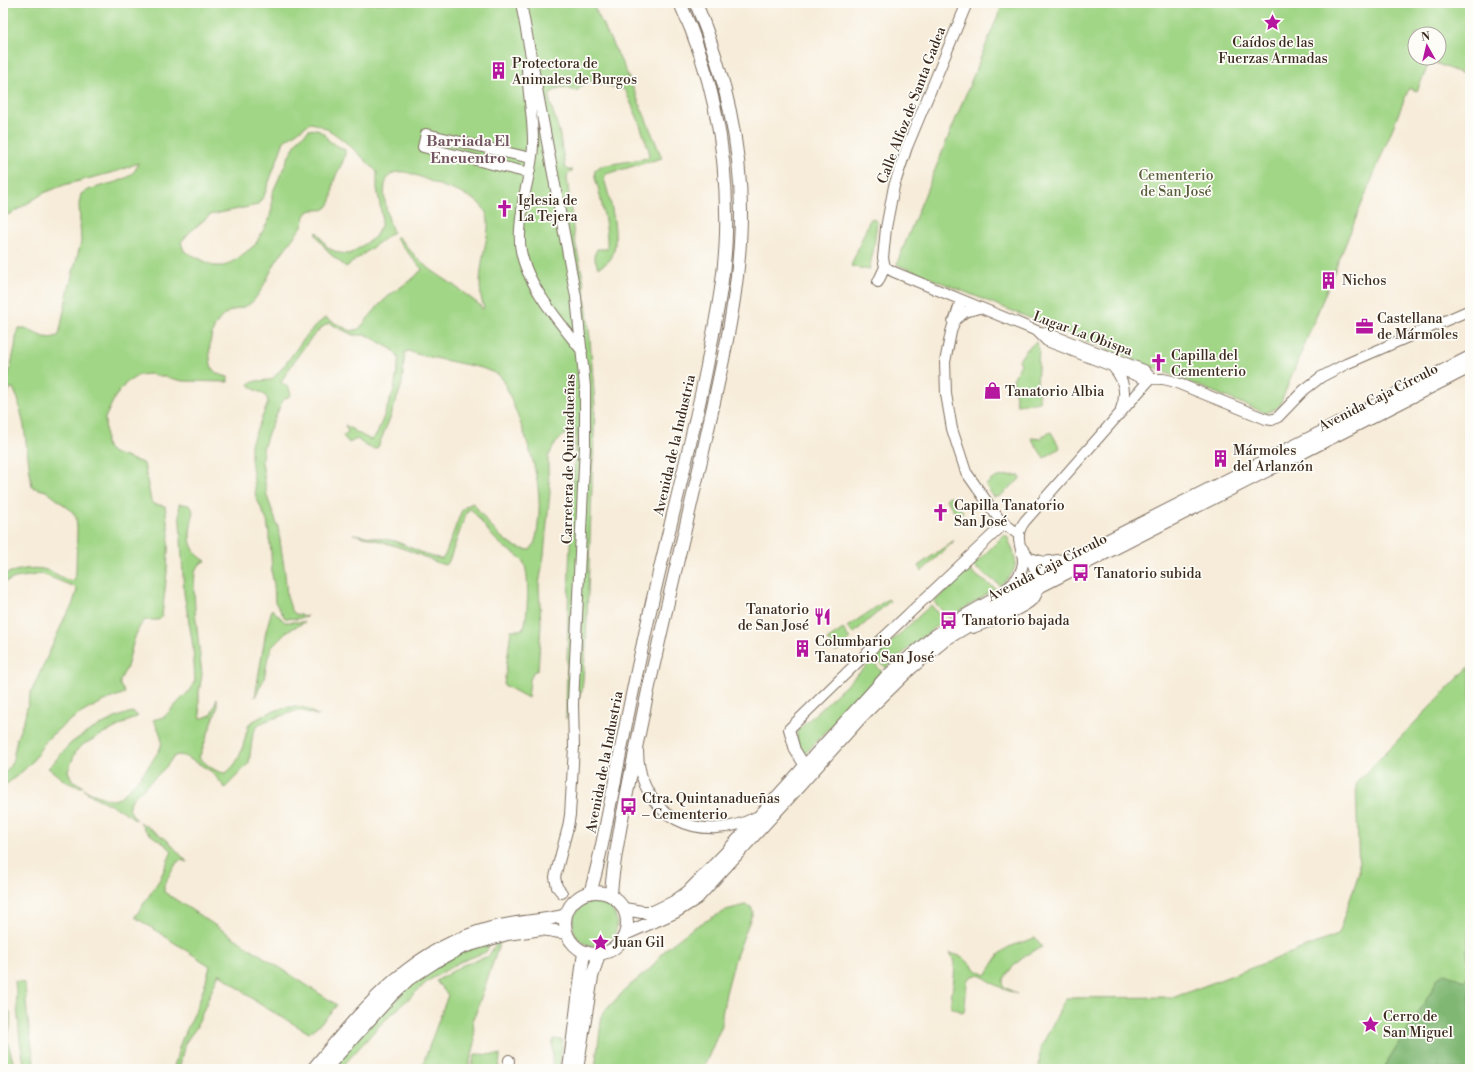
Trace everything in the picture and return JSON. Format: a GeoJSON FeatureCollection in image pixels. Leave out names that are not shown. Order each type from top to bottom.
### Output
{"type":"FeatureCollection","features":[{"type":"Feature","properties":{"kind":"main road","name":"Avenida de la Industria"},"geometry":{"type":"LineString","coordinates":[[590,893],[598,869],[648,619],[701,394],[716,322],[724,269],[726,196],[717,119],[701,57],[680,3]]}},
{"type":"Feature","properties":{"kind":"main road","name":"Avenida de la Industria"},"geometry":{"type":"LineString","coordinates":[[611,896],[612,871],[630,774],[720,371],[735,290],[740,239],[740,185],[737,152],[731,116],[714,51],[696,3]]}},
{"type":"Feature","properties":{"kind":"main road","name":"Avenida Caja Círculo"},"geometry":{"type":"LineString","coordinates":[[625,934],[675,912],[697,898],[880,697],[922,658],[946,639],[1040,583],[1077,556],[1470,357]]}},
{"type":"Feature","properties":{"kind":"main road","name":"Avenida Caja Círculo"},"geometry":{"type":"LineString","coordinates":[[624,909],[654,912],[680,898],[691,889],[760,816],[862,702],[898,666],[932,638],[977,609],[1040,583],[1470,367]]}},
{"type":"Feature","properties":{"kind":"main road"},"geometry":{"type":"LineString","coordinates":[[597,892],[611,896],[624,909],[627,926],[625,934],[618,946],[612,950],[599,954],[584,952],[573,945],[566,933],[564,924],[566,914],[575,900],[590,893],[597,892]]}},
{"type":"Feature","properties":{"kind":"main road"},"geometry":{"type":"LineString","coordinates":[[313,1069],[340,1037],[388,986],[426,956],[460,938],[491,928],[551,919],[566,914]]}},
{"type":"Feature","properties":{"kind":"main road"},"geometry":{"type":"LineString","coordinates":[[325,1069],[391,996],[408,980],[435,962],[463,947],[498,936],[538,929],[566,933]]}},
{"type":"Feature","properties":{"kind":"main road"},"geometry":{"type":"LineString","coordinates":[[568,1069],[584,952]]}},
{"type":"Feature","properties":{"kind":"main road"},"geometry":{"type":"LineString","coordinates":[[577,1069],[592,976],[599,954]]}},
{"type":"Feature","properties":{"kind":"street","name":"Carretera de Quintadueñas"},"geometry":{"type":"LineString","coordinates":[[521,3],[576,296],[585,394],[585,444],[573,704],[574,747],[568,827],[555,877],[557,887],[562,893]]}},
{"type":"Feature","properties":{"kind":"street","name":"Calle Alfoz de Santa Gadea"},"geometry":{"type":"LineString","coordinates":[[885,267],[883,258],[886,228],[894,186],[907,147],[967,3]]}},
{"type":"Feature","properties":{"kind":"street"},"geometry":{"type":"LineString","coordinates":[[529,44],[527,61],[533,140],[520,234],[520,250],[525,268],[538,291],[582,351]]}},
{"type":"Feature","properties":{"kind":"street"},"geometry":{"type":"LineString","coordinates":[[529,173],[423,147],[426,134],[531,158]]}},
{"type":"Feature","properties":{"kind":"street"},"geometry":{"type":"LineString","coordinates":[[878,282],[885,267]]}},
{"type":"Feature","properties":{"kind":"street","name":"Lugar La Obispa"},"geometry":{"type":"LineString","coordinates":[[885,267],[979,308],[1144,370],[1150,378],[1172,381],[1266,419],[1272,420],[1278,417],[1304,390],[1321,377],[1372,352],[1470,310]]}},
{"type":"Feature","properties":{"kind":"street"},"geometry":{"type":"LineString","coordinates":[[961,300],[953,322],[946,357],[945,379],[952,429],[966,472],[1004,524],[1019,540],[1031,573],[1040,583]]}},
{"type":"Feature","properties":{"kind":"street"},"geometry":{"type":"LineString","coordinates":[[953,322],[965,312],[979,308]]}},
{"type":"Feature","properties":{"kind":"street"},"geometry":{"type":"LineString","coordinates":[[1037,331],[1047,341],[1143,378],[1150,378]]}},
{"type":"Feature","properties":{"kind":"street"},"geometry":{"type":"LineString","coordinates":[[1113,367],[1121,378],[1124,390],[1124,397],[1119,412]]}},
{"type":"Feature","properties":{"kind":"street"},"geometry":{"type":"LineString","coordinates":[[1019,540],[1020,528],[1030,514],[1150,378]]}},
{"type":"Feature","properties":{"kind":"street"},"geometry":{"type":"LineString","coordinates":[[805,766],[795,750],[789,729],[1004,524]]}},
{"type":"Feature","properties":{"kind":"street"},"geometry":{"type":"LineString","coordinates":[[1027,559],[1046,563],[1077,556]]}},
{"type":"Feature","properties":{"kind":"street"},"geometry":{"type":"LineString","coordinates":[[977,609],[1009,588],[1018,577],[1027,559]]}},
{"type":"Feature","properties":{"kind":"street","name":"Avenida de la Industria"},"geometry":{"type":"LineString","coordinates":[[650,680],[638,744],[638,758],[641,777],[654,802],[672,817],[690,825],[705,828],[737,826],[760,816]]}},
{"type":"Feature","properties":{"kind":"green space"},"geometry":{"type":"Polygon","coordinates":[[[3,3],[592,3],[626,71],[662,158],[606,174],[604,179],[612,209],[615,244],[613,254],[609,261],[598,268],[594,256],[597,249],[607,249],[607,234],[595,178],[595,170],[601,166],[647,158],[649,156],[649,151],[638,119],[625,90],[591,81],[582,85],[577,91],[560,88],[550,94],[550,102],[559,131],[565,167],[569,170],[573,170],[568,174],[567,178],[574,236],[583,278],[590,339],[595,406],[586,644],[582,691],[566,719],[569,568],[576,428],[566,433],[555,444],[548,457],[550,492],[544,555],[539,585],[541,625],[538,670],[533,672],[530,680],[528,698],[504,685],[511,630],[519,630],[524,628],[528,594],[525,567],[521,559],[494,538],[471,509],[467,511],[449,561],[445,565],[396,546],[353,534],[395,541],[430,556],[442,559],[445,555],[461,512],[466,506],[473,503],[490,526],[504,539],[512,545],[530,550],[537,535],[538,524],[538,487],[535,469],[524,433],[504,381],[499,375],[482,368],[416,354],[409,351],[405,352],[402,384],[378,447],[375,449],[368,447],[357,439],[349,443],[343,436],[348,432],[345,425],[371,440],[377,434],[394,390],[399,359],[393,350],[367,335],[353,335],[329,323],[316,333],[281,382],[289,388],[291,395],[283,400],[268,433],[263,449],[262,461],[267,496],[278,527],[287,596],[291,609],[295,614],[307,616],[297,619],[285,618],[275,602],[267,521],[256,497],[251,458],[251,444],[268,403],[266,396],[251,387],[249,384],[256,381],[271,380],[285,365],[303,340],[325,318],[351,331],[359,329],[380,304],[421,271],[422,269],[396,239],[397,236],[418,259],[431,270],[480,305],[482,309],[484,308],[480,289],[480,276],[488,232],[487,214],[481,205],[470,197],[414,174],[395,172],[388,177],[385,185],[385,205],[393,232],[346,267],[329,253],[316,235],[317,232],[328,248],[339,253],[350,254],[375,237],[381,226],[382,216],[377,188],[377,172],[355,150],[337,136],[319,125],[310,123],[284,141],[264,196],[257,205],[210,215],[181,242],[184,251],[214,266],[224,266],[237,259],[255,245],[269,220],[272,208],[272,194],[288,158],[298,140],[309,130],[317,129],[325,135],[329,141],[345,150],[343,161],[334,182],[332,197],[327,207],[323,210],[313,210],[308,212],[305,216],[302,227],[277,260],[261,291],[254,300],[247,305],[226,313],[217,323],[211,336],[211,363],[215,372],[228,377],[228,382],[183,381],[150,374],[139,375],[126,383],[115,397],[105,418],[106,444],[108,449],[113,453],[144,464],[151,501],[153,504],[165,506],[169,534],[167,572],[162,616],[157,620],[145,620],[138,630],[133,642],[127,667],[120,680],[120,685],[125,693],[87,710],[61,727],[46,740],[28,766],[3,787],[3,775],[13,759],[17,738],[24,720],[30,695],[65,617],[72,606],[77,590],[75,587],[42,574],[15,578],[3,583],[3,575],[24,569],[36,568],[47,570],[73,581],[76,571],[76,517],[72,511],[46,491],[32,487],[24,426],[18,399],[13,388],[10,388],[5,401],[4,396],[17,331],[19,328],[25,328],[50,338],[59,335],[68,291],[81,242],[79,204],[81,194],[88,190],[114,183],[130,176],[138,163],[118,171],[64,185],[44,193],[12,213],[7,215],[3,213],[3,32],[6,23],[3,14],[3,3]]]}},
{"type":"Feature","properties":{"kind":"green space","name":"Cementerio de San José"},"geometry":{"type":"Polygon","coordinates":[[[1003,3],[1470,3],[1470,77],[1442,66],[1447,66],[1447,26],[1407,26],[1407,66],[1428,66],[1417,91],[1409,88],[1279,407],[1266,413],[898,265],[897,263],[1003,3]]]}},
{"type":"Feature","properties":{"kind":"green space"},"geometry":{"type":"Polygon","coordinates":[[[870,219],[874,219],[877,222],[869,270],[851,266],[870,219]]]}},
{"type":"Feature","properties":{"kind":"green space"},"geometry":{"type":"Polygon","coordinates":[[[1036,342],[1039,349],[1037,386],[1040,402],[1017,405],[1013,379],[1021,364],[1019,360],[1026,350],[1036,342]]]}},
{"type":"Feature","properties":{"kind":"green space"},"geometry":{"type":"Polygon","coordinates":[[[1051,432],[1060,448],[1044,458],[1031,438],[1042,439],[1042,436],[1051,432]]]}},
{"type":"Feature","properties":{"kind":"green space"},"geometry":{"type":"Polygon","coordinates":[[[1019,475],[1020,479],[1000,496],[994,497],[986,486],[989,482],[996,478],[1019,475]]]}},
{"type":"Feature","properties":{"kind":"green space"},"geometry":{"type":"Polygon","coordinates":[[[951,496],[963,512],[957,515],[946,499],[951,496]]]}},
{"type":"Feature","properties":{"kind":"green space"},"geometry":{"type":"Polygon","coordinates":[[[179,504],[190,506],[193,511],[190,531],[192,547],[197,554],[206,561],[201,563],[195,571],[194,588],[202,675],[199,692],[201,718],[211,715],[217,699],[217,709],[199,758],[218,772],[226,773],[232,768],[239,757],[249,724],[273,711],[293,707],[302,707],[319,716],[303,711],[296,711],[263,722],[253,733],[249,763],[225,788],[212,772],[201,765],[184,756],[178,755],[173,757],[166,767],[134,797],[129,805],[129,809],[136,820],[130,815],[84,790],[113,800],[118,798],[132,786],[147,768],[161,746],[161,735],[153,720],[164,717],[189,691],[195,681],[193,646],[184,593],[179,504]]]}},
{"type":"Feature","properties":{"kind":"green space"},"geometry":{"type":"Polygon","coordinates":[[[1004,535],[1007,536],[1013,551],[1015,563],[1012,574],[1000,585],[973,566],[1004,535]]]}},
{"type":"Feature","properties":{"kind":"green space"},"geometry":{"type":"Polygon","coordinates":[[[954,541],[922,571],[918,566],[954,541]]]}},
{"type":"Feature","properties":{"kind":"green space"},"geometry":{"type":"Polygon","coordinates":[[[968,570],[996,589],[949,618],[934,602],[968,570]]]}},
{"type":"Feature","properties":{"kind":"green space"},"geometry":{"type":"Polygon","coordinates":[[[888,599],[890,601],[853,634],[847,627],[888,599]]]}},
{"type":"Feature","properties":{"kind":"green space"},"geometry":{"type":"Polygon","coordinates":[[[931,605],[944,621],[911,646],[886,668],[875,657],[931,605]]]}},
{"type":"Feature","properties":{"kind":"green space"},"geometry":{"type":"Polygon","coordinates":[[[272,609],[285,622],[305,622],[289,630],[272,647],[268,657],[264,679],[255,697],[266,631],[272,609]]]}},
{"type":"Feature","properties":{"kind":"green space"},"geometry":{"type":"Polygon","coordinates":[[[843,629],[850,639],[837,651],[835,651],[827,640],[843,629]]]}},
{"type":"Feature","properties":{"kind":"green space"},"geometry":{"type":"Polygon","coordinates":[[[872,661],[882,672],[804,755],[797,740],[797,731],[872,661]]]}},
{"type":"Feature","properties":{"kind":"green space"},"geometry":{"type":"Polygon","coordinates":[[[1470,666],[1470,1069],[1039,1069],[1040,1049],[1066,998],[1175,997],[1338,935],[1359,873],[1356,783],[1470,666]]]}},
{"type":"Feature","properties":{"kind":"green space"},"geometry":{"type":"Polygon","coordinates":[[[133,712],[138,716],[84,744],[76,751],[68,771],[72,780],[84,787],[79,787],[69,783],[48,768],[69,745],[82,736],[109,721],[133,712]]]}},
{"type":"Feature","properties":{"kind":"green space"},"geometry":{"type":"Polygon","coordinates":[[[140,822],[167,840],[187,862],[181,860],[177,862],[164,885],[164,892],[337,1005],[323,1021],[309,1033],[258,1003],[219,973],[196,1028],[185,1043],[179,1069],[173,1069],[183,1037],[204,988],[210,966],[135,917],[160,879],[172,851],[146,831],[140,822]]]}},
{"type":"Feature","properties":{"kind":"green space"},"geometry":{"type":"Polygon","coordinates":[[[591,902],[599,902],[604,903],[611,908],[616,915],[616,933],[611,940],[604,945],[591,946],[583,943],[576,936],[573,928],[573,920],[576,912],[583,905],[591,902]]]}},
{"type":"Feature","properties":{"kind":"green space"},"geometry":{"type":"Polygon","coordinates":[[[745,905],[751,907],[753,912],[735,959],[726,993],[722,1015],[722,1025],[703,1069],[595,1069],[602,1014],[627,988],[650,969],[667,948],[693,928],[726,910],[745,905]]]}},
{"type":"Feature","properties":{"kind":"green space"},"geometry":{"type":"Polygon","coordinates":[[[1470,923],[1470,1069],[1383,1069],[1428,997],[1438,978],[1445,973],[1465,981],[1469,973],[1467,949],[1470,923]]]}},
{"type":"Feature","properties":{"kind":"green space"},"geometry":{"type":"Polygon","coordinates":[[[1035,937],[1042,947],[1030,953],[1015,965],[1003,981],[1003,986],[1017,994],[976,975],[968,979],[964,1011],[962,1012],[951,1007],[954,965],[950,953],[963,957],[976,970],[986,975],[1003,951],[1010,946],[1035,937]]]}},
{"type":"Feature","properties":{"kind":"green space"},"geometry":{"type":"Polygon","coordinates":[[[492,941],[486,952],[460,962],[428,981],[381,1024],[340,1069],[331,1069],[367,1027],[418,978],[455,955],[492,941]]]}},
{"type":"Feature","properties":{"kind":"green space"},"geometry":{"type":"Polygon","coordinates":[[[500,942],[473,1021],[475,1043],[468,1069],[421,1069],[448,995],[436,981],[463,965],[489,956],[496,943],[500,942]]]}},
{"type":"Feature","properties":{"kind":"green space"},"geometry":{"type":"Polygon","coordinates":[[[15,981],[25,983],[27,1013],[35,1069],[25,1069],[20,1041],[15,981]]]}},
{"type":"Feature","properties":{"kind":"green space"},"geometry":{"type":"Polygon","coordinates":[[[7,1010],[10,1012],[10,1028],[7,1039],[15,1069],[3,1069],[4,1018],[7,1010]]]}},
{"type":"Feature","properties":{"kind":"green space"},"geometry":{"type":"Polygon","coordinates":[[[553,1039],[563,1040],[559,1069],[552,1069],[553,1039]]]}},
{"type":"Feature","properties":{"kind":"green space"},"geometry":{"type":"Polygon","coordinates":[[[475,1054],[500,1055],[499,1069],[471,1069],[475,1054]]]}},
{"type":"Feature","properties":{"kind":"place","name":"Caídos de las Fuerzas Armadas"},"geometry":{"type":"Point","coordinates":[1273,22]}},
{"type":"Feature","properties":{"kind":"place","name":"Protectora de Animales de Burgos"},"geometry":{"type":"Point","coordinates":[499,71]}},
{"type":"Feature","properties":{"kind":"place","name":"Iglesia de La Tejera"},"geometry":{"type":"Point","coordinates":[505,208]}},
{"type":"Feature","properties":{"kind":"place","name":"Nichos"},"geometry":{"type":"Point","coordinates":[1329,280]}},
{"type":"Feature","properties":{"kind":"place","name":"Castellana de Mármoles"},"geometry":{"type":"Point","coordinates":[1364,326]}},
{"type":"Feature","properties":{"kind":"place","name":"Capilla del Cementerio"},"geometry":{"type":"Point","coordinates":[1158,363]}},
{"type":"Feature","properties":{"kind":"place","name":"Tanatorio Albia"},"geometry":{"type":"Point","coordinates":[992,391]}},
{"type":"Feature","properties":{"kind":"place","name":"Mármoles del Arlanzón"},"geometry":{"type":"Point","coordinates":[1220,458]}},
{"type":"Feature","properties":{"kind":"place","name":"Capilla Tanatorio San José"},"geometry":{"type":"Point","coordinates":[941,513]}},
{"type":"Feature","properties":{"kind":"place","name":"Tanatorio subida"},"geometry":{"type":"Point","coordinates":[1081,573]}},
{"type":"Feature","properties":{"kind":"place","name":"Tanatorio de San José"},"geometry":{"type":"Point","coordinates":[822,617]}},
{"type":"Feature","properties":{"kind":"place","name":"Tanatorio bajada"},"geometry":{"type":"Point","coordinates":[949,620]}},
{"type":"Feature","properties":{"kind":"place","name":"Columbario Tanatorio San José"},"geometry":{"type":"Point","coordinates":[802,649]}},
{"type":"Feature","properties":{"kind":"place","name":"Ctra. Quintanadueñas – Cementerio"},"geometry":{"type":"Point","coordinates":[629,806]}},
{"type":"Feature","properties":{"kind":"place","name":"Juan Gil"},"geometry":{"type":"Point","coordinates":[600,942]}},
{"type":"Feature","properties":{"kind":"place","name":"Cerro de San Miguel"},"geometry":{"type":"Point","coordinates":[1370,1024]}},
{"type":"Feature","properties":{"kind":"district","name":"Barriada El Encuentro"},"geometry":{"type":"Point","coordinates":[468,150]}}]}
